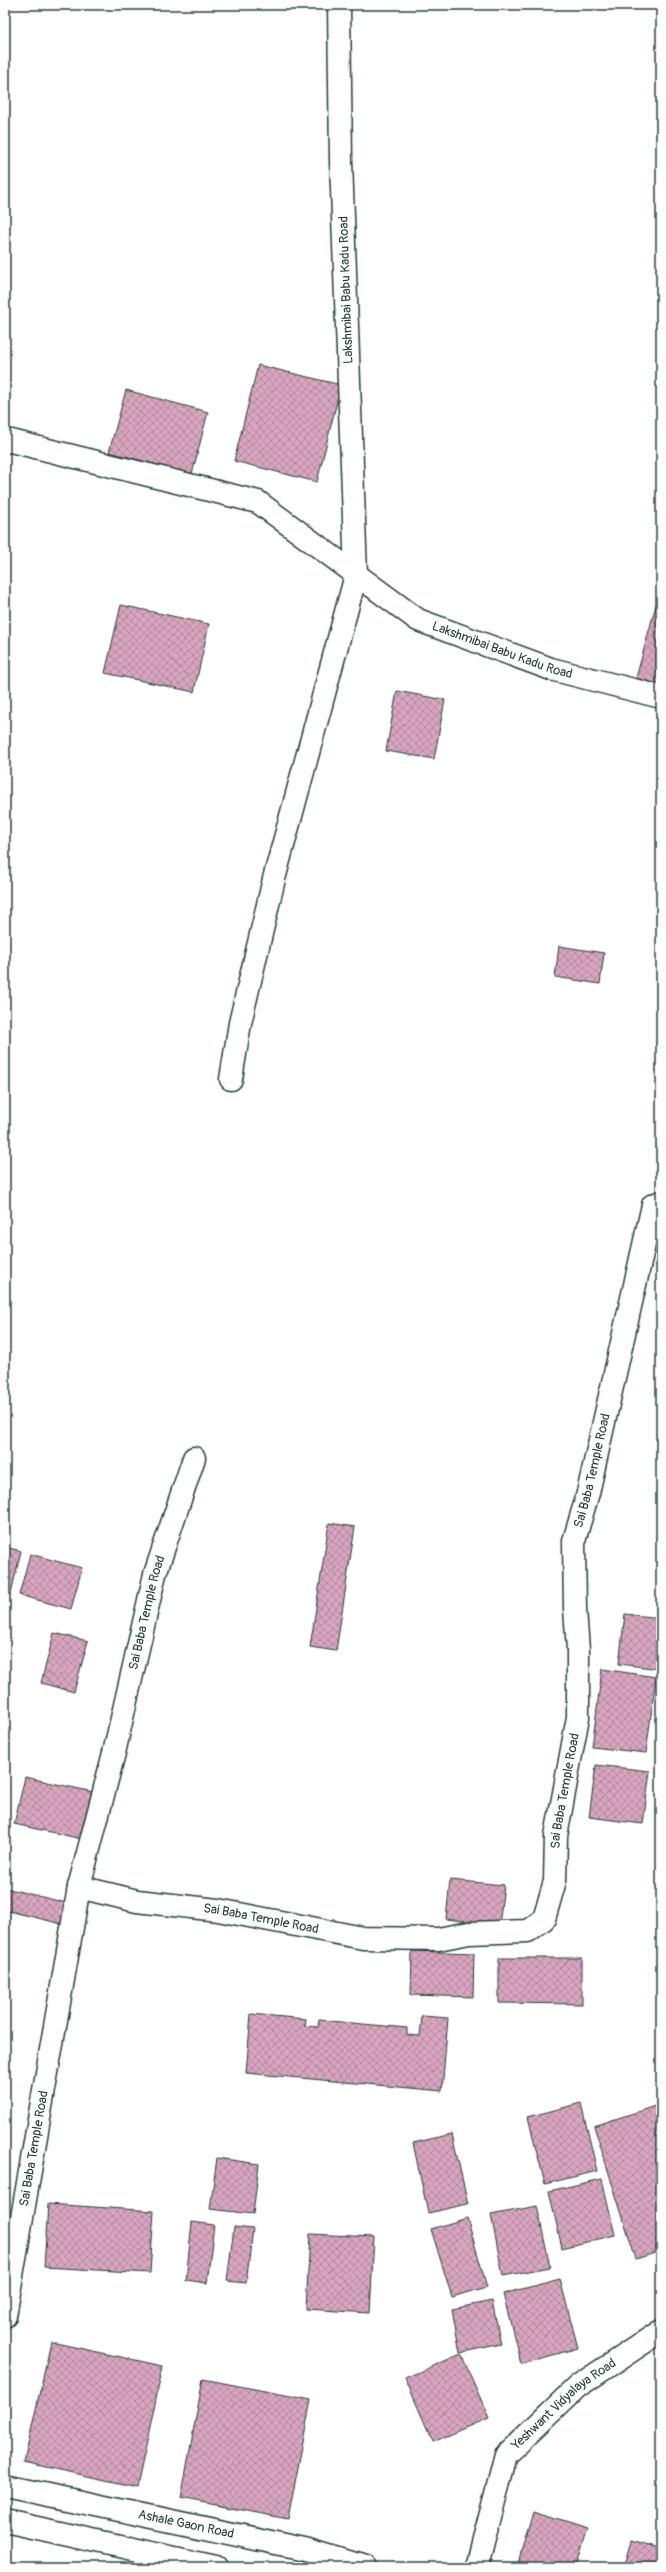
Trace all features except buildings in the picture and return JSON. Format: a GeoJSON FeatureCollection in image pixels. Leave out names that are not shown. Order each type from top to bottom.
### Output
{"type":"FeatureCollection","features":[{"type":"Feature","properties":{"kind":"street","name":"Lakshmibai Babu Kadu Road"},"geometry":{"type":"LineString","coordinates":[[339,5],[341,162],[356,575]]}},
{"type":"Feature","properties":{"kind":"street","name":"Lakshmibai Babu Kadu Road"},"geometry":{"type":"LineString","coordinates":[[5,442],[12,441],[258,502],[418,620],[551,669],[661,697]]}},
{"type":"Feature","properties":{"kind":"street"},"geometry":{"type":"LineString","coordinates":[[231,1079],[240,1023],[274,879],[356,575]]}},
{"type":"Feature","properties":{"kind":"street","name":"Sai Baba Temple Road"},"geometry":{"type":"LineString","coordinates":[[79,1886],[137,1902],[218,1910],[363,1938],[438,1939],[468,1933],[528,1931],[544,1919],[555,1881],[556,1836],[578,1717],[578,1650],[574,1609],[574,1541],[588,1492],[653,1205],[661,1202]]}},
{"type":"Feature","properties":{"kind":"street","name":"Sai Baba Temple Road"},"geometry":{"type":"LineString","coordinates":[[5,2316],[79,1886],[112,1760],[155,1574],[194,1458]]}},
{"type":"Feature","properties":{"kind":"street","name":"Yeshwant Vidyalaya Road"},"geometry":{"type":"LineString","coordinates":[[477,2567],[506,2455],[578,2386],[661,2331]]}},
{"type":"Feature","properties":{"kind":"street","name":"Ashale Gaon Road"},"geometry":{"type":"LineString","coordinates":[[5,2486],[309,2550],[365,2567]]}},
{"type":"Feature","properties":{"kind":"street"},"geometry":{"type":"LineString","coordinates":[[5,2521],[216,2567]]}}]}
